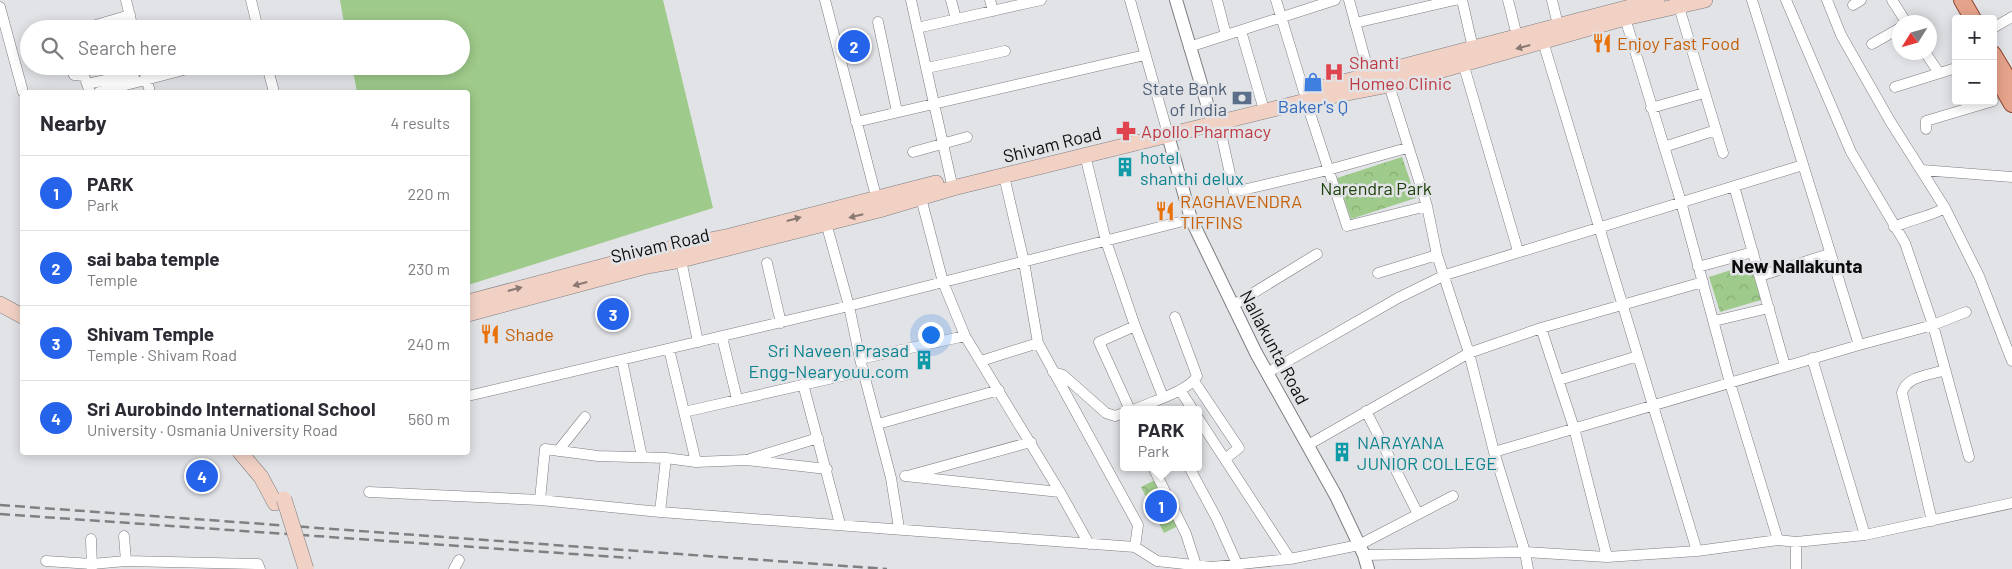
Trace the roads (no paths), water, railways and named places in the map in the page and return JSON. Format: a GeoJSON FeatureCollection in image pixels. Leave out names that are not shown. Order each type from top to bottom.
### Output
{"type":"FeatureCollection","features":[{"type":"Feature","properties":{"kind":"main road","name":"Shivam Road"},"geometry":{"type":"LineString","coordinates":[[1371,81],[1389,85],[1463,63],[1542,36],[1558,25],[1657,0]]}},
{"type":"Feature","properties":{"kind":"main road","name":"Shivam Road"},"geometry":{"type":"LineString","coordinates":[[470,313],[647,266],[680,260],[826,223],[951,180],[1215,120],[1371,81],[1473,48],[1542,36],[1705,0]]}},
{"type":"Feature","properties":{"kind":"main road"},"geometry":{"type":"LineString","coordinates":[[1953,0],[1961,15]]}},
{"type":"Feature","properties":{"kind":"main road"},"geometry":{"type":"LineString","coordinates":[[1962,0],[1971,15]]}},
{"type":"Feature","properties":{"kind":"main road"},"geometry":{"type":"LineString","coordinates":[[1994,60],[2003,98]]}},
{"type":"Feature","properties":{"kind":"main road"},"geometry":{"type":"LineString","coordinates":[[1997,83],[2003,98]]}},
{"type":"Feature","properties":{"kind":"main road","name":"Shivam Road"},"geometry":{"type":"LineString","coordinates":[[1215,120],[1262,103],[1305,96]]}},
{"type":"Feature","properties":{"kind":"main road","name":"Shivam Road"},"geometry":{"type":"LineString","coordinates":[[470,302],[878,204],[921,198],[1085,155],[1174,129]]}},
{"type":"Feature","properties":{"kind":"main road"},"geometry":{"type":"LineString","coordinates":[[0,304],[20,304]]}},
{"type":"Feature","properties":{"kind":"main road"},"geometry":{"type":"LineString","coordinates":[[0,304],[20,315]]}},
{"type":"Feature","properties":{"kind":"main road"},"geometry":{"type":"LineString","coordinates":[[250,456],[275,503],[297,569]]}},
{"type":"Feature","properties":{"kind":"main road"},"geometry":{"type":"LineString","coordinates":[[250,456],[284,499],[306,569]]}},
{"type":"Feature","properties":{"kind":"street"},"geometry":{"type":"LineString","coordinates":[[126,0],[126,20]]}},
{"type":"Feature","properties":{"kind":"street"},"geometry":{"type":"LineString","coordinates":[[251,0],[256,20]]}},
{"type":"Feature","properties":{"kind":"street"},"geometry":{"type":"LineString","coordinates":[[825,0],[878,204]]}},
{"type":"Feature","properties":{"kind":"street"},"geometry":{"type":"LineString","coordinates":[[911,0],[951,180]]}},
{"type":"Feature","properties":{"kind":"street"},"geometry":{"type":"LineString","coordinates":[[951,0],[956,19]]}},
{"type":"Feature","properties":{"kind":"street"},"geometry":{"type":"LineString","coordinates":[[990,0],[993,11]]}},
{"type":"Feature","properties":{"kind":"street"},"geometry":{"type":"LineString","coordinates":[[918,28],[1041,0]]}},
{"type":"Feature","properties":{"kind":"street"},"geometry":{"type":"LineString","coordinates":[[1130,0],[1145,55],[1174,129]]}},
{"type":"Feature","properties":{"kind":"street"},"geometry":{"type":"LineString","coordinates":[[1176,0],[1189,47],[1215,120],[1234,192],[1328,170],[1408,148]]}},
{"type":"Feature","properties":{"kind":"street"},"geometry":{"type":"LineString","coordinates":[[1216,0],[1226,35]]}},
{"type":"Feature","properties":{"kind":"street"},"geometry":{"type":"LineString","coordinates":[[1276,0],[1280,19],[1328,170],[1349,227],[1427,206]]}},
{"type":"Feature","properties":{"kind":"street"},"geometry":{"type":"LineString","coordinates":[[1189,47],[1335,0]]}},
{"type":"Feature","properties":{"kind":"street"},"geometry":{"type":"LineString","coordinates":[[1349,0],[1371,81]]}},
{"type":"Feature","properties":{"kind":"street"},"geometry":{"type":"LineString","coordinates":[[1355,23],[1455,0]]}},
{"type":"Feature","properties":{"kind":"street"},"geometry":{"type":"LineString","coordinates":[[1462,0],[1473,48]]}},
{"type":"Feature","properties":{"kind":"street"},"geometry":{"type":"LineString","coordinates":[[1508,0],[1515,28]]}},
{"type":"Feature","properties":{"kind":"street"},"geometry":{"type":"LineString","coordinates":[[1552,0],[1558,25]]}},
{"type":"Feature","properties":{"kind":"street"},"geometry":{"type":"LineString","coordinates":[[1752,0],[1829,254],[1859,344]]}},
{"type":"Feature","properties":{"kind":"street"},"geometry":{"type":"LineString","coordinates":[[1786,0],[1851,152],[1905,243],[1933,325],[1969,457]]}},
{"type":"Feature","properties":{"kind":"street"},"geometry":{"type":"LineString","coordinates":[[1828,0],[1841,35],[1890,121],[1945,208],[1977,271],[2012,361]]}},
{"type":"Feature","properties":{"kind":"street"},"geometry":{"type":"LineString","coordinates":[[1892,0],[1902,15]]}},
{"type":"Feature","properties":{"kind":"street"},"geometry":{"type":"LineString","coordinates":[[0,6],[22,90]]}},
{"type":"Feature","properties":{"kind":"street"},"geometry":{"type":"LineString","coordinates":[[1679,6],[1723,152]]}},
{"type":"Feature","properties":{"kind":"street"},"geometry":{"type":"LineString","coordinates":[[112,20],[126,16]]}},
{"type":"Feature","properties":{"kind":"street"},"geometry":{"type":"LineString","coordinates":[[126,16],[128,20]]}},
{"type":"Feature","properties":{"kind":"street"},"geometry":{"type":"LineString","coordinates":[[1997,26],[2012,17]]}},
{"type":"Feature","properties":{"kind":"street"},"geometry":{"type":"LineString","coordinates":[[1625,18],[1681,202],[1730,382],[1778,540]]}},
{"type":"Feature","properties":{"kind":"street"},"geometry":{"type":"LineString","coordinates":[[878,22],[897,112]]}},
{"type":"Feature","properties":{"kind":"street"},"geometry":{"type":"LineString","coordinates":[[1241,31],[1262,103]]}},
{"type":"Feature","properties":{"kind":"street"},"geometry":{"type":"LineString","coordinates":[[1872,44],[1892,33]]}},
{"type":"Feature","properties":{"kind":"street"},"geometry":{"type":"LineString","coordinates":[[1542,36],[1697,551]]}},
{"type":"Feature","properties":{"kind":"street"},"geometry":{"type":"LineString","coordinates":[[927,68],[1005,51]]}},
{"type":"Feature","properties":{"kind":"street"},"geometry":{"type":"LineString","coordinates":[[856,122],[1145,55]]}},
{"type":"Feature","properties":{"kind":"street"},"geometry":{"type":"LineString","coordinates":[[1930,60],[1939,74]]}},
{"type":"Feature","properties":{"kind":"street"},"geometry":{"type":"LineString","coordinates":[[1463,63],[1518,251]]}},
{"type":"Feature","properties":{"kind":"street"},"geometry":{"type":"LineString","coordinates":[[1895,87],[1952,69]]}},
{"type":"Feature","properties":{"kind":"street"},"geometry":{"type":"LineString","coordinates":[[74,75],[84,76],[89,88],[131,75]]}},
{"type":"Feature","properties":{"kind":"street"},"geometry":{"type":"LineString","coordinates":[[145,75],[149,90]]}},
{"type":"Feature","properties":{"kind":"street"},"geometry":{"type":"LineString","coordinates":[[107,90],[165,75]]}},
{"type":"Feature","properties":{"kind":"street"},"geometry":{"type":"LineString","coordinates":[[269,75],[273,90]]}},
{"type":"Feature","properties":{"kind":"street"},"geometry":{"type":"LineString","coordinates":[[1389,85],[1427,206],[1437,255],[1469,353],[1494,452],[1525,552],[1528,569]]}},
{"type":"Feature","properties":{"kind":"street"},"geometry":{"type":"LineString","coordinates":[[1651,108],[1704,93]]}},
{"type":"Feature","properties":{"kind":"street"},"geometry":{"type":"LineString","coordinates":[[1926,129],[1926,121],[2003,98]]}},
{"type":"Feature","properties":{"kind":"street","name":"Nallakunta Road"},"geometry":{"type":"LineString","coordinates":[[1174,129],[1191,219],[1232,306],[1308,445],[1361,550],[1368,569]]}},
{"type":"Feature","properties":{"kind":"street"},"geometry":{"type":"LineString","coordinates":[[1664,147],[1716,130]]}},
{"type":"Feature","properties":{"kind":"street"},"geometry":{"type":"LineString","coordinates":[[913,152],[967,136]]}},
{"type":"Feature","properties":{"kind":"street"},"geometry":{"type":"LineString","coordinates":[[1085,155],[1106,241],[1134,326],[1163,397]]}},
{"type":"Feature","properties":{"kind":"street"},"geometry":{"type":"LineString","coordinates":[[1267,373],[1398,298],[1445,275],[1518,251],[1803,165]]}},
{"type":"Feature","properties":{"kind":"street"},"geometry":{"type":"LineString","coordinates":[[1922,170],[2012,177]]}},
{"type":"Feature","properties":{"kind":"street"},"geometry":{"type":"LineString","coordinates":[[1004,176],[1024,262],[1038,343],[1138,525],[1135,547]]}},
{"type":"Feature","properties":{"kind":"street"},"geometry":{"type":"LineString","coordinates":[[1734,186],[1785,366]]}},
{"type":"Feature","properties":{"kind":"street"},"geometry":{"type":"LineString","coordinates":[[921,198],[943,282],[965,336],[1060,492],[1089,544]]}},
{"type":"Feature","properties":{"kind":"street"},"geometry":{"type":"LineString","coordinates":[[1894,227],[1915,218],[1928,217],[1945,208]]}},
{"type":"Feature","properties":{"kind":"street"},"geometry":{"type":"LineString","coordinates":[[470,396],[849,306],[1191,219]]}},
{"type":"Feature","properties":{"kind":"street"},"geometry":{"type":"LineString","coordinates":[[826,223],[849,306],[860,359],[891,478],[899,528]]}},
{"type":"Feature","properties":{"kind":"street"},"geometry":{"type":"LineString","coordinates":[[1698,267],[1753,252]]}},
{"type":"Feature","properties":{"kind":"street"},"geometry":{"type":"LineString","coordinates":[[1232,306],[1317,254]]}},
{"type":"Feature","properties":{"kind":"street"},"geometry":{"type":"LineString","coordinates":[[1760,276],[1829,254]]}},
{"type":"Feature","properties":{"kind":"street"},"geometry":{"type":"LineString","coordinates":[[1378,274],[1437,255]]}},
{"type":"Feature","properties":{"kind":"street"},"geometry":{"type":"LineString","coordinates":[[680,260],[698,342]]}},
{"type":"Feature","properties":{"kind":"street"},"geometry":{"type":"LineString","coordinates":[[767,262],[781,322]]}},
{"type":"Feature","properties":{"kind":"street"},"geometry":{"type":"LineString","coordinates":[[1308,445],[1469,353],[1541,328],[1703,282]]}},
{"type":"Feature","properties":{"kind":"street"},"geometry":{"type":"LineString","coordinates":[[1714,321],[1768,308]]}},
{"type":"Feature","properties":{"kind":"street"},"geometry":{"type":"LineString","coordinates":[[1494,452],[1859,344],[1933,325],[1966,312]]}},
{"type":"Feature","properties":{"kind":"street"},"geometry":{"type":"LineString","coordinates":[[1154,406],[1163,397],[1180,390],[1198,376],[1175,318]]}},
{"type":"Feature","properties":{"kind":"street"},"geometry":{"type":"LineString","coordinates":[[1128,406],[1099,342],[1134,326]]}},
{"type":"Feature","properties":{"kind":"street"},"geometry":{"type":"LineString","coordinates":[[1541,328],[1574,428],[1607,556]]}},
{"type":"Feature","properties":{"kind":"street"},"geometry":{"type":"LineString","coordinates":[[722,336],[737,399]]}},
{"type":"Feature","properties":{"kind":"street"},"geometry":{"type":"LineString","coordinates":[[860,359],[965,336]]}},
{"type":"Feature","properties":{"kind":"street"},"geometry":{"type":"LineString","coordinates":[[981,361],[1038,343]]}},
{"type":"Feature","properties":{"kind":"street"},"geometry":{"type":"LineString","coordinates":[[669,349],[696,462]]}},
{"type":"Feature","properties":{"kind":"street"},"geometry":{"type":"LineString","coordinates":[[1559,380],[1638,356]]}},
{"type":"Feature","properties":{"kind":"street"},"geometry":{"type":"LineString","coordinates":[[1812,358],[1864,535]]}},
{"type":"Feature","properties":{"kind":"street"},"geometry":{"type":"LineString","coordinates":[[622,360],[642,457]]}},
{"type":"Feature","properties":{"kind":"street"},"geometry":{"type":"LineString","coordinates":[[1932,521],[1902,393],[1904,386],[1909,381],[1944,370]]}},
{"type":"Feature","properties":{"kind":"street"},"geometry":{"type":"LineString","coordinates":[[684,412],[864,371]]}},
{"type":"Feature","properties":{"kind":"street"},"geometry":{"type":"LineString","coordinates":[[1053,372],[1063,375],[1106,413],[1115,416],[1120,414]]}},
{"type":"Feature","properties":{"kind":"street"},"geometry":{"type":"LineString","coordinates":[[1194,381],[1239,448],[1225,459]]}},
{"type":"Feature","properties":{"kind":"street"},"geometry":{"type":"LineString","coordinates":[[803,384],[840,524]]}},
{"type":"Feature","properties":{"kind":"street"},"geometry":{"type":"LineString","coordinates":[[878,424],[999,390]]}},
{"type":"Feature","properties":{"kind":"street"},"geometry":{"type":"LineString","coordinates":[[1180,390],[1190,406]]}},
{"type":"Feature","properties":{"kind":"street"},"geometry":{"type":"LineString","coordinates":[[1366,411],[1418,514]]}},
{"type":"Feature","properties":{"kind":"street"},"geometry":{"type":"LineString","coordinates":[[558,451],[585,418]]}},
{"type":"Feature","properties":{"kind":"street"},"geometry":{"type":"LineString","coordinates":[[1202,424],[1290,559]]}},
{"type":"Feature","properties":{"kind":"street"},"geometry":{"type":"LineString","coordinates":[[746,460],[818,438]]}},
{"type":"Feature","properties":{"kind":"street"},"geometry":{"type":"LineString","coordinates":[[891,478],[905,476],[1030,442]]}},
{"type":"Feature","properties":{"kind":"street"},"geometry":{"type":"LineString","coordinates":[[540,500],[545,449],[598,456],[666,458],[696,462],[746,460],[827,469]]}},
{"type":"Feature","properties":{"kind":"street"},"geometry":{"type":"LineString","coordinates":[[660,512],[666,458]]}},
{"type":"Feature","properties":{"kind":"street"},"geometry":{"type":"LineString","coordinates":[[1155,471],[1186,534],[1196,565]]}},
{"type":"Feature","properties":{"kind":"street"},"geometry":{"type":"LineString","coordinates":[[1191,471],[1217,519],[1237,564]]}},
{"type":"Feature","properties":{"kind":"street"},"geometry":{"type":"LineString","coordinates":[[905,476],[1060,492]]}},
{"type":"Feature","properties":{"kind":"street"},"geometry":{"type":"LineString","coordinates":[[369,492],[540,500],[660,512],[899,528],[1135,547],[1157,561],[1212,567],[1361,550],[1525,552],[1607,556],[1697,551],[1778,540],[1796,542],[1864,535],[2012,504]]}},
{"type":"Feature","properties":{"kind":"street"},"geometry":{"type":"LineString","coordinates":[[1361,550],[1418,514],[1453,496]]}},
{"type":"Feature","properties":{"kind":"street"},"geometry":{"type":"LineString","coordinates":[[124,536],[130,564]]}},
{"type":"Feature","properties":{"kind":"street"},"geometry":{"type":"LineString","coordinates":[[91,539],[92,567]]}},
{"type":"Feature","properties":{"kind":"street"},"geometry":{"type":"LineString","coordinates":[[1796,542],[1796,569]]}},
{"type":"Feature","properties":{"kind":"street"},"geometry":{"type":"LineString","coordinates":[[46,562],[58,566],[92,567],[130,564],[258,564],[260,569]]}},
{"type":"Feature","properties":{"kind":"railway"},"geometry":{"type":"LineString","coordinates":[[0,505],[887,569]]}},
{"type":"Feature","properties":{"kind":"railway"},"geometry":{"type":"LineString","coordinates":[[0,514],[631,558]]}},
{"type":"Feature","properties":{"kind":"place","name":"Enjoy Fast Food"},"geometry":{"type":"Point","coordinates":[1602,43]}},
{"type":"Feature","properties":{"kind":"place","name":"sai baba temple"},"geometry":{"type":"Point","coordinates":[854,46]}},
{"type":"Feature","properties":{"kind":"place","name":"Shanti Homeo Clinic"},"geometry":{"type":"Point","coordinates":[1334,72]}},
{"type":"Feature","properties":{"kind":"place","name":"Baker's Q"},"geometry":{"type":"Point","coordinates":[1313,82]}},
{"type":"Feature","properties":{"kind":"place","name":"State Bank of India"},"geometry":{"type":"Point","coordinates":[1242,98]}},
{"type":"Feature","properties":{"kind":"place","name":"Apollo Pharmacy"},"geometry":{"type":"Point","coordinates":[1126,131]}},
{"type":"Feature","properties":{"kind":"place","name":"hotel shanthi delux"},"geometry":{"type":"Point","coordinates":[1125,167]}},
{"type":"Feature","properties":{"kind":"place","name":"RAGHAVENDRA TIFFINS"},"geometry":{"type":"Point","coordinates":[1165,211]}},
{"type":"Feature","properties":{"kind":"place","name":"Shivam Temple"},"geometry":{"type":"Point","coordinates":[613,314]}},
{"type":"Feature","properties":{"kind":"place","name":"Shade"},"geometry":{"type":"Point","coordinates":[490,334]}},
{"type":"Feature","properties":{"kind":"place","name":"Sri Naveen Prasad Engg-Nearyouu.com"},"geometry":{"type":"Point","coordinates":[924,360]}},
{"type":"Feature","properties":{"kind":"place","name":"NARAYANA JUNIOR COLLEGE"},"geometry":{"type":"Point","coordinates":[1342,452]}},
{"type":"Feature","properties":{"kind":"place","name":"Sri Aurobindo International School"},"geometry":{"type":"Point","coordinates":[202,476]}},
{"type":"Feature","properties":{"kind":"place","name":"PARK"},"geometry":{"type":"Point","coordinates":[1161,506]}},
{"type":"Feature","properties":{"kind":"district","name":"New Nallakunta"},"geometry":{"type":"Point","coordinates":[1797,265]}},
{"type":"Feature","properties":{"kind":"park label","name":"Narendra Park"},"geometry":{"type":"Point","coordinates":[1376,188]}}]}
